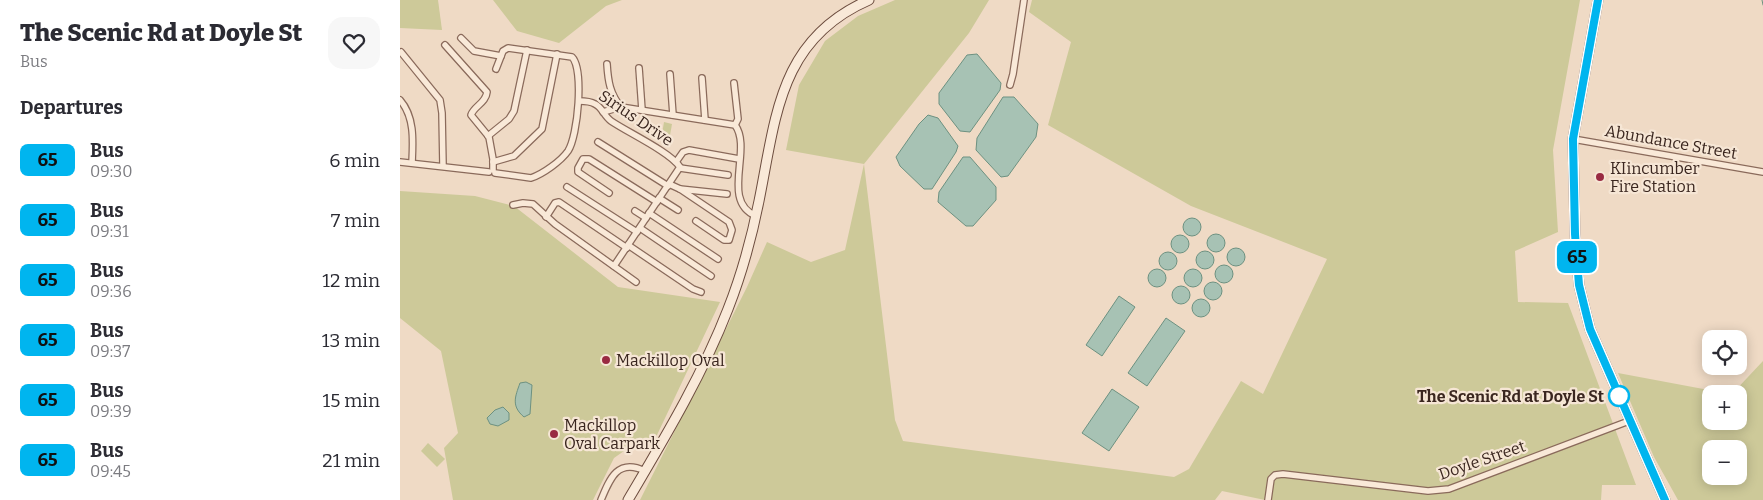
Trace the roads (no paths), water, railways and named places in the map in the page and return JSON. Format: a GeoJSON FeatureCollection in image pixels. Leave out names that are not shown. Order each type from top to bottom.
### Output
{"type":"FeatureCollection","features":[{"type":"Feature","properties":{"kind":"main road"},"geometry":{"type":"LineString","coordinates":[[628,500],[712,346],[736,288],[756,216],[769,145],[789,74],[799,57],[815,37],[829,24],[869,0]]}},
{"type":"Feature","properties":{"kind":"main road"},"geometry":{"type":"LineString","coordinates":[[1598,0],[1573,139],[1575,234],[1579,285],[1590,329],[1665,500]]}},
{"type":"Feature","properties":{"kind":"main road"},"geometry":{"type":"LineString","coordinates":[[736,288],[756,237],[766,195],[771,140]]}},
{"type":"Feature","properties":{"kind":"main road"},"geometry":{"type":"LineString","coordinates":[[756,216],[761,210],[764,196],[766,195]]}},
{"type":"Feature","properties":{"kind":"main road"},"geometry":{"type":"LineString","coordinates":[[756,216],[758,220],[755,232],[756,237]]}},
{"type":"Feature","properties":{"kind":"street"},"geometry":{"type":"LineString","coordinates":[[1010,85],[1014,74],[1024,0]]}},
{"type":"Feature","properties":{"kind":"street"},"geometry":{"type":"LineString","coordinates":[[462,38],[474,51],[502,56]]}},
{"type":"Feature","properties":{"kind":"street"},"geometry":{"type":"LineString","coordinates":[[446,45],[487,92],[485,100],[471,116],[488,136],[493,162],[492,172]]}},
{"type":"Feature","properties":{"kind":"street"},"geometry":{"type":"LineString","coordinates":[[400,162],[531,178],[564,156],[572,144],[579,101],[574,60],[572,57],[508,48],[504,50],[496,69]]}},
{"type":"Feature","properties":{"kind":"street"},"geometry":{"type":"LineString","coordinates":[[488,136],[509,119],[514,111],[528,50]]}},
{"type":"Feature","properties":{"kind":"street"},"geometry":{"type":"LineString","coordinates":[[400,52],[436,93],[441,103],[443,166]]}},
{"type":"Feature","properties":{"kind":"street"},"geometry":{"type":"LineString","coordinates":[[493,162],[514,156],[542,129],[557,54]]}},
{"type":"Feature","properties":{"kind":"street"},"geometry":{"type":"LineString","coordinates":[[400,62],[408,61]]}},
{"type":"Feature","properties":{"kind":"street"},"geometry":{"type":"LineString","coordinates":[[607,64],[610,87],[621,107]]}},
{"type":"Feature","properties":{"kind":"street"},"geometry":{"type":"LineString","coordinates":[[639,68],[642,110]]}},
{"type":"Feature","properties":{"kind":"street"},"geometry":{"type":"LineString","coordinates":[[670,74],[673,115]]}},
{"type":"Feature","properties":{"kind":"street"},"geometry":{"type":"LineString","coordinates":[[702,78],[706,120]]}},
{"type":"Feature","properties":{"kind":"street"},"geometry":{"type":"LineString","coordinates":[[734,83],[738,119],[735,125]]}},
{"type":"Feature","properties":{"kind":"street"},"geometry":{"type":"LineString","coordinates":[[400,100],[410,116],[412,163]]}},
{"type":"Feature","properties":{"kind":"street","name":"Sirius Drive"},"geometry":{"type":"LineString","coordinates":[[579,101],[594,103],[610,120],[676,162]]}},
{"type":"Feature","properties":{"kind":"street"},"geometry":{"type":"LineString","coordinates":[[603,112],[621,107],[735,125],[738,130],[741,152],[739,158],[740,198],[745,210],[756,216]]}},
{"type":"Feature","properties":{"kind":"street","name":"Abundance Street"},"geometry":{"type":"LineString","coordinates":[[1573,139],[1763,172]]}},
{"type":"Feature","properties":{"kind":"street"},"geometry":{"type":"LineString","coordinates":[[598,142],[668,185],[727,194]]}},
{"type":"Feature","properties":{"kind":"street"},"geometry":{"type":"LineString","coordinates":[[728,174],[680,168],[676,162],[683,152],[689,150],[739,158]]}},
{"type":"Feature","properties":{"kind":"street"},"geometry":{"type":"LineString","coordinates":[[609,193],[578,172],[578,168],[584,158],[589,159],[678,210]]}},
{"type":"Feature","properties":{"kind":"street"},"geometry":{"type":"LineString","coordinates":[[614,266],[680,168]]}},
{"type":"Feature","properties":{"kind":"street"},"geometry":{"type":"LineString","coordinates":[[568,187],[711,276]]}},
{"type":"Feature","properties":{"kind":"street"},"geometry":{"type":"LineString","coordinates":[[680,188],[729,222],[732,230],[729,240],[724,240],[696,221]]}},
{"type":"Feature","properties":{"kind":"street"},"geometry":{"type":"LineString","coordinates":[[546,217],[555,203],[559,202],[693,289],[701,292]]}},
{"type":"Feature","properties":{"kind":"street"},"geometry":{"type":"LineString","coordinates":[[513,205],[531,204],[617,270],[636,282]]}},
{"type":"Feature","properties":{"kind":"street"},"geometry":{"type":"LineString","coordinates":[[635,211],[648,216],[718,259]]}},
{"type":"Feature","properties":{"kind":"street","name":"Doyle Street"},"geometry":{"type":"LineString","coordinates":[[1268,500],[1271,479],[1275,475],[1283,474],[1428,491],[1449,489],[1629,421]]}},
{"type":"Feature","properties":{"kind":"street"},"geometry":{"type":"LineString","coordinates":[[601,500],[610,480],[619,470],[630,466],[645,471]]}},
{"type":"Feature","properties":{"kind":"waterway"},"geometry":{"type":"LineString","coordinates":[[1762,0],[1763,5]]}},
{"type":"Feature","properties":{"kind":"place","name":"KIincumber Fire Station"},"geometry":{"type":"Point","coordinates":[1600,177]}},
{"type":"Feature","properties":{"kind":"place","name":"Mackillop Oval"},"geometry":{"type":"Point","coordinates":[606,360]}},
{"type":"Feature","properties":{"kind":"place","name":"The Scenic Rd at Doyle St"},"geometry":{"type":"Point","coordinates":[1619,396]}},
{"type":"Feature","properties":{"kind":"place","name":"Mackillop Oval Carpark"},"geometry":{"type":"Point","coordinates":[554,434]}}]}
